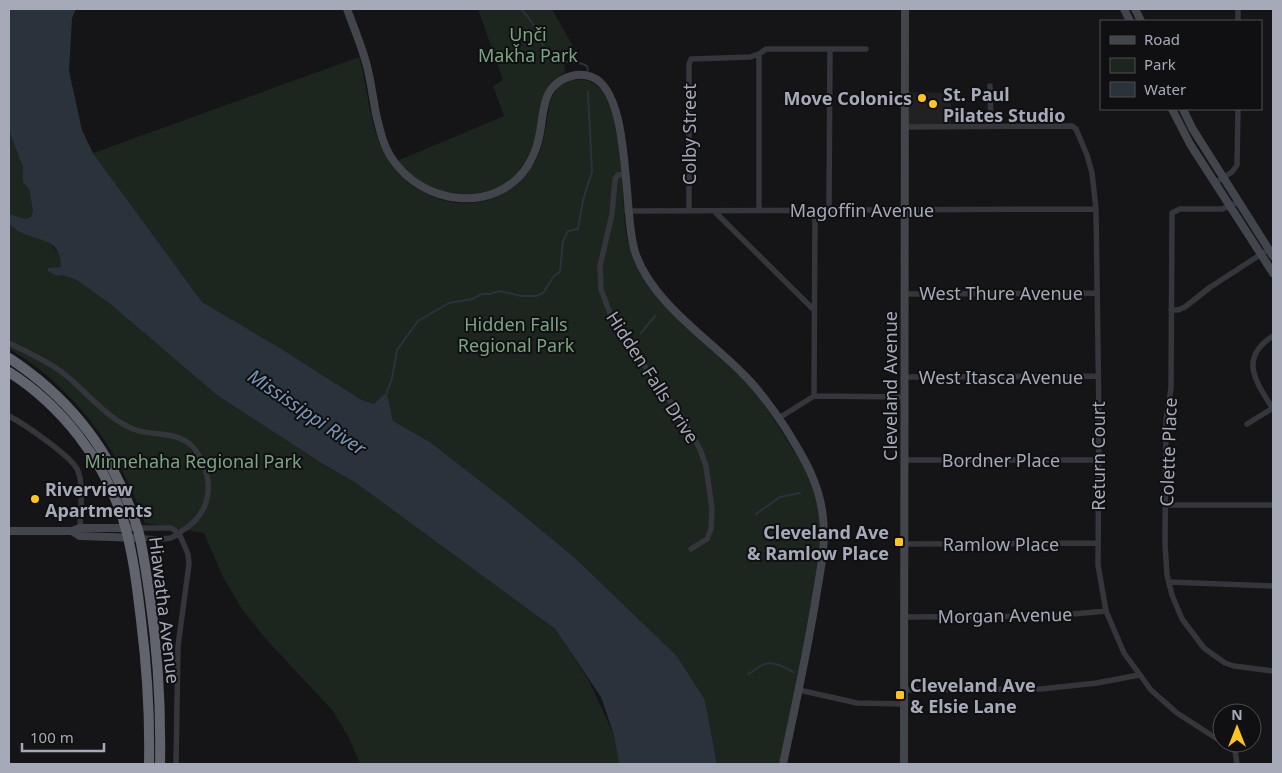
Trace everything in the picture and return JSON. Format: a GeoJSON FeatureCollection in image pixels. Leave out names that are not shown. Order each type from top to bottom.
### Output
{"type":"FeatureCollection","features":[{"type":"Feature","properties":{"kind":"highway","name":"Hiawatha Avenue"},"geometry":{"type":"LineString","coordinates":[[9,358],[44,384],[84,425],[114,470],[139,533],[156,646],[160,764]]}},
{"type":"Feature","properties":{"kind":"highway","name":"Hiawatha Avenue"},"geometry":{"type":"LineString","coordinates":[[9,372],[47,400],[80,437],[104,475],[117,503],[126,532],[138,594],[147,678],[149,764]]}},
{"type":"Feature","properties":{"kind":"street"},"geometry":{"type":"LineString","coordinates":[[347,9],[366,65],[380,132],[387,150],[406,176],[419,185],[442,196],[472,199],[486,196],[509,186],[524,171],[533,156],[538,143],[549,91],[562,79],[574,75],[594,77],[607,89],[620,135],[626,174],[627,210],[634,252],[643,272],[654,289],[746,376],[765,398],[806,461],[821,502],[824,519],[824,548],[799,690],[783,764]]}},
{"type":"Feature","properties":{"kind":"street","name":"Cleveland Avenue"},"geometry":{"type":"LineString","coordinates":[[904,764],[906,9]]}},
{"type":"Feature","properties":{"kind":"street"},"geometry":{"type":"LineString","coordinates":[[759,210],[759,54],[766,49],[866,49]]}},
{"type":"Feature","properties":{"kind":"street"},"geometry":{"type":"LineString","coordinates":[[830,49],[830,210]]}},
{"type":"Feature","properties":{"kind":"street","name":"Colby Street"},"geometry":{"type":"LineString","coordinates":[[689,210],[689,64],[691,59],[750,57],[759,54]]}},
{"type":"Feature","properties":{"kind":"street"},"geometry":{"type":"LineString","coordinates":[[905,127],[991,126],[990,86]]}},
{"type":"Feature","properties":{"kind":"street"},"geometry":{"type":"LineString","coordinates":[[1172,110],[1185,135],[1273,273]]}},
{"type":"Feature","properties":{"kind":"street"},"geometry":{"type":"LineString","coordinates":[[1171,310],[1185,307],[1209,288],[1261,254],[1271,252],[1192,128],[1183,110]]}},
{"type":"Feature","properties":{"kind":"street"},"geometry":{"type":"LineString","coordinates":[[1215,182],[1232,172],[1237,165],[1238,110]]}},
{"type":"Feature","properties":{"kind":"street","name":"Return Court"},"geometry":{"type":"LineString","coordinates":[[991,126],[1072,126],[1076,129],[1090,164],[1096,209],[1098,543],[1100,581],[1106,611],[1117,638],[1139,675],[1151,690],[1177,713],[1212,735]]}},
{"type":"Feature","properties":{"kind":"street","name":"Hidden Falls Drive"},"geometry":{"type":"LineString","coordinates":[[626,174],[615,179],[612,214],[600,266],[601,289],[610,313],[624,337],[686,424],[700,449],[706,466],[712,509],[712,529],[707,539],[691,549]]}},
{"type":"Feature","properties":{"kind":"street"},"geometry":{"type":"LineString","coordinates":[[1230,206],[1239,202]]}},
{"type":"Feature","properties":{"kind":"street","name":"Colette Place"},"geometry":{"type":"LineString","coordinates":[[1230,206],[1222,209],[1174,211],[1172,216],[1171,388],[1166,420],[1166,556],[1169,582],[1176,606],[1182,619],[1196,639],[1215,657],[1234,666],[1273,671]]}},
{"type":"Feature","properties":{"kind":"street","name":"Magoffin Avenue"},"geometry":{"type":"LineString","coordinates":[[627,210],[1096,209]]}},
{"type":"Feature","properties":{"kind":"street"},"geometry":{"type":"LineString","coordinates":[[714,210],[814,310]]}},
{"type":"Feature","properties":{"kind":"street"},"geometry":{"type":"LineString","coordinates":[[814,396],[815,210]]}},
{"type":"Feature","properties":{"kind":"street","name":"West Thure Avenue"},"geometry":{"type":"LineString","coordinates":[[905,294],[1097,293]]}},
{"type":"Feature","properties":{"kind":"street"},"geometry":{"type":"LineString","coordinates":[[1247,424],[1273,408],[1255,378],[1253,366],[1258,349],[1273,336]]}},
{"type":"Feature","properties":{"kind":"street"},"geometry":{"type":"LineString","coordinates":[[9,343],[56,368],[121,423],[140,431],[176,436],[192,446],[198,454],[208,476],[208,494],[204,508],[198,518],[171,538],[126,532],[9,531]]}},
{"type":"Feature","properties":{"kind":"street","name":"West Itasca Avenue"},"geometry":{"type":"LineString","coordinates":[[905,377],[1098,376]]}},
{"type":"Feature","properties":{"kind":"street"},"geometry":{"type":"LineString","coordinates":[[779,418],[814,396],[904,396]]}},
{"type":"Feature","properties":{"kind":"street"},"geometry":{"type":"LineString","coordinates":[[9,416],[50,444],[75,465],[80,479],[80,532]]}},
{"type":"Feature","properties":{"kind":"street","name":"Bordner Place"},"geometry":{"type":"LineString","coordinates":[[904,460],[1098,460]]}},
{"type":"Feature","properties":{"kind":"street"},"geometry":{"type":"LineString","coordinates":[[1166,505],[1273,505]]}},
{"type":"Feature","properties":{"kind":"street"},"geometry":{"type":"LineString","coordinates":[[139,533],[171,528],[179,532],[188,554],[189,564],[178,646],[176,764]]}},
{"type":"Feature","properties":{"kind":"street","name":"Ramlow Place"},"geometry":{"type":"LineString","coordinates":[[904,544],[1098,543]]}},
{"type":"Feature","properties":{"kind":"street"},"geometry":{"type":"LineString","coordinates":[[1169,582],[1273,586]]}},
{"type":"Feature","properties":{"kind":"street","name":"Morgan Avenue"},"geometry":{"type":"LineString","coordinates":[[904,617],[1050,616],[1106,611]]}},
{"type":"Feature","properties":{"kind":"street"},"geometry":{"type":"LineString","coordinates":[[904,690],[1040,688],[1097,684],[1139,675]]}},
{"type":"Feature","properties":{"kind":"street"},"geometry":{"type":"LineString","coordinates":[[799,690],[857,703],[904,704]]}},
{"type":"Feature","properties":{"kind":"shaded area"},"geometry":{"type":"Polygon","coordinates":[[[905,92],[951,93],[951,128],[905,128],[905,92]]]}},
{"type":"Feature","properties":{"kind":"green space","name":"Uŋči Makȟa Park"},"geometry":{"type":"Polygon","coordinates":[[[478,9],[552,9],[573,46],[563,53],[565,72],[547,88],[533,145],[528,157],[514,177],[504,185],[481,194],[446,193],[420,181],[397,161],[504,116],[493,86],[503,80],[478,9]]]}},
{"type":"Feature","properties":{"kind":"green space","name":"Hidden Falls Regional Park"},"geometry":{"type":"Polygon","coordinates":[[[359,57],[375,130],[384,152],[397,171],[413,186],[431,196],[452,202],[472,203],[492,198],[511,188],[528,172],[542,145],[551,99],[563,83],[578,79],[588,81],[593,83],[604,94],[612,112],[617,133],[625,225],[630,250],[636,266],[660,301],[757,393],[804,467],[813,486],[818,505],[820,533],[818,574],[780,764],[717,764],[705,700],[677,656],[574,557],[430,442],[393,421],[388,397],[384,394],[374,404],[360,399],[280,348],[202,302],[93,153],[359,57]]]}},
{"type":"Feature","properties":{"kind":"green space","name":"Minnehaha Regional Park"},"geometry":{"type":"Polygon","coordinates":[[[9,130],[23,168],[23,181],[29,189],[33,211],[31,217],[25,219],[61,256],[61,275],[75,279],[109,303],[218,396],[323,464],[356,483],[555,629],[589,681],[614,735],[619,764],[360,764],[350,740],[333,711],[265,638],[242,609],[223,577],[204,533],[145,523],[130,486],[101,435],[66,393],[39,369],[9,349],[9,130]]]}},
{"type":"Feature","properties":{"kind":"water","name":"Mississippi River"},"geometry":{"type":"Polygon","coordinates":[[[9,9],[76,9],[72,18],[69,71],[82,130],[93,153],[202,302],[280,348],[360,399],[374,404],[384,394],[388,397],[393,421],[430,442],[574,557],[677,656],[705,700],[717,764],[619,764],[614,735],[601,697],[555,629],[356,483],[323,464],[218,396],[109,303],[75,279],[61,275],[57,276],[48,271],[48,268],[61,267],[58,251],[54,246],[22,233],[9,224],[9,214],[25,219],[31,217],[33,211],[29,189],[23,182],[23,168],[9,130],[9,9]]]}},
{"type":"Feature","properties":{"kind":"waterway"},"geometry":{"type":"LineString","coordinates":[[521,9],[533,24],[543,45]]}},
{"type":"Feature","properties":{"kind":"waterway"},"geometry":{"type":"LineString","coordinates":[[555,63],[583,64],[587,66],[588,70]]}},
{"type":"Feature","properties":{"kind":"waterway"},"geometry":{"type":"LineString","coordinates":[[385,398],[392,378],[397,350],[418,321],[449,303],[472,299],[482,294],[499,291],[521,296],[536,296],[543,293],[554,276],[560,272],[563,241],[568,231],[578,229],[583,200],[592,172],[588,92]]}},
{"type":"Feature","properties":{"kind":"waterway"},"geometry":{"type":"LineString","coordinates":[[641,333],[655,316]]}},
{"type":"Feature","properties":{"kind":"waterway"},"geometry":{"type":"LineString","coordinates":[[756,514],[780,497],[800,493]]}},
{"type":"Feature","properties":{"kind":"waterway"},"geometry":{"type":"LineString","coordinates":[[748,674],[762,665],[770,663],[782,666],[793,672]]}},
{"type":"Feature","properties":{"kind":"place","name":"Move Colonics"},"geometry":{"type":"Point","coordinates":[922,98]}},
{"type":"Feature","properties":{"kind":"place","name":"St. Paul Pilates Studio"},"geometry":{"type":"Point","coordinates":[933,104]}},
{"type":"Feature","properties":{"kind":"place","name":"Riverview Apartments"},"geometry":{"type":"Point","coordinates":[35,499]}},
{"type":"Feature","properties":{"kind":"place","name":"Cleveland Ave & Ramlow Place"},"geometry":{"type":"Point","coordinates":[899,542]}},
{"type":"Feature","properties":{"kind":"place","name":"Cleveland Ave & Elsie Lane"},"geometry":{"type":"Point","coordinates":[900,695]}}]}
